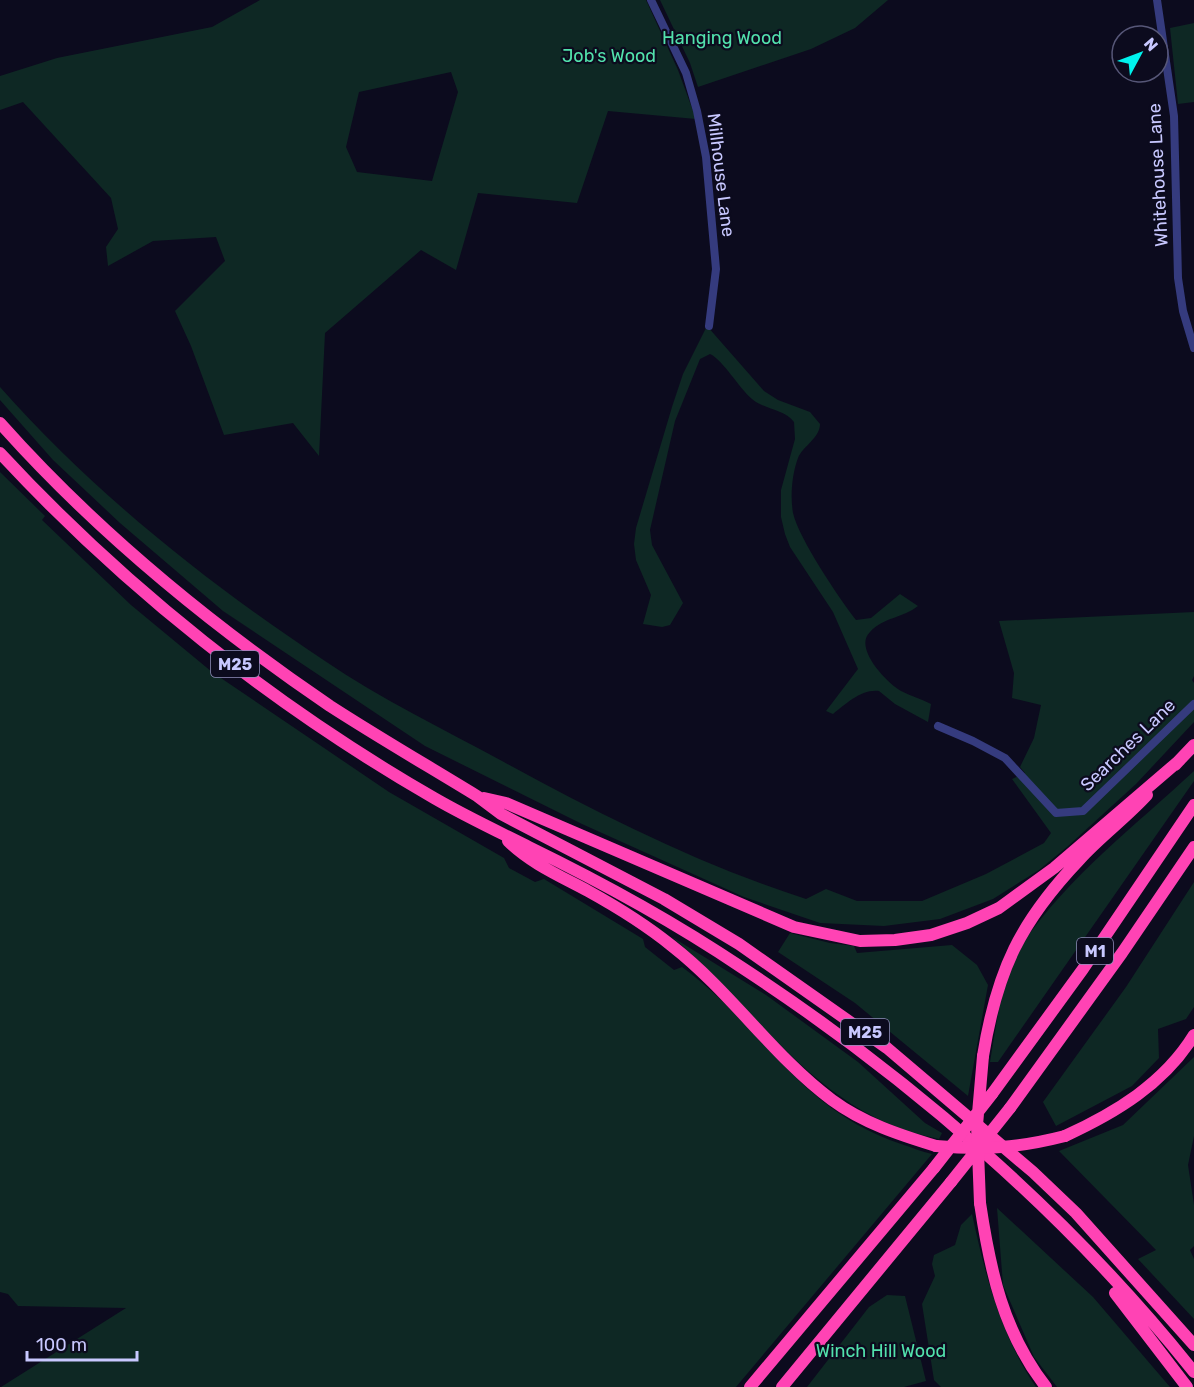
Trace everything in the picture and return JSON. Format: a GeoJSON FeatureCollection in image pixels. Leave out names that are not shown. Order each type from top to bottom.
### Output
{"type":"FeatureCollection","features":[{"type":"Feature","properties":{"kind":"highway","name":"M25"},"geometry":{"type":"LineString","coordinates":[[0,423],[87,511],[226,631],[332,707],[477,796],[501,814],[664,899],[740,944],[888,1048],[1033,1172],[1076,1213],[1194,1345]]}},
{"type":"Feature","properties":{"kind":"highway","name":"M25"},"geometry":{"type":"LineString","coordinates":[[0,453],[82,534],[224,656],[290,706],[433,798],[501,835],[611,889],[670,923],[739,965],[809,1013],[957,1129],[1096,1262],[1194,1372]]}},
{"type":"Feature","properties":{"kind":"highway"},"geometry":{"type":"LineString","coordinates":[[1046,1387],[1024,1356],[1004,1312],[988,1258],[980,1203],[977,1125],[983,1056],[999,988],[1021,933],[1030,919],[1081,857],[1133,810],[1194,745]]}},
{"type":"Feature","properties":{"kind":"highway"},"geometry":{"type":"LineString","coordinates":[[477,796],[506,803],[794,927],[860,940],[895,940],[931,935],[967,923],[999,908],[1054,868],[1180,760]]}},
{"type":"Feature","properties":{"kind":"highway","name":"M1"},"geometry":{"type":"LineString","coordinates":[[750,1387],[934,1168],[992,1094],[1083,969],[1194,805]]}},
{"type":"Feature","properties":{"kind":"highway"},"geometry":{"type":"LineString","coordinates":[[501,835],[522,855],[611,904],[671,945],[720,989],[794,1069],[834,1102],[883,1130],[936,1146],[965,1149],[1022,1147],[1065,1136],[1105,1118],[1148,1087],[1175,1062],[1194,1035]]}},
{"type":"Feature","properties":{"kind":"highway","name":"M1"},"geometry":{"type":"LineString","coordinates":[[782,1387],[1010,1108],[1116,963],[1194,848]]}},
{"type":"Feature","properties":{"kind":"highway","name":"M25"},"geometry":{"type":"LineString","coordinates":[[1096,1262],[1120,1301],[1187,1387]]}},
{"type":"Feature","properties":{"kind":"street","name":"Millhouse Lane"},"geometry":{"type":"LineString","coordinates":[[651,0],[686,73],[697,111],[706,157],[716,269],[709,326]]}},
{"type":"Feature","properties":{"kind":"street","name":"Whitehouse Lane"},"geometry":{"type":"LineString","coordinates":[[1157,0],[1174,116],[1178,278],[1183,311],[1194,348]]}},
{"type":"Feature","properties":{"kind":"street","name":"Searches Lane"},"geometry":{"type":"LineString","coordinates":[[938,726],[1005,758],[1056,813],[1083,811],[1194,704]]}},
{"type":"Feature","properties":{"kind":"green space","name":"Job's Wood"},"geometry":{"type":"Polygon","coordinates":[[[260,0],[646,0],[678,70],[696,119],[608,111],[577,203],[478,193],[456,270],[421,250],[325,333],[319,456],[293,423],[224,435],[191,346],[175,311],[225,261],[216,237],[153,241],[108,266],[106,247],[118,229],[111,198],[23,102],[0,110],[0,76],[57,58],[212,27],[260,0]],[[451,72],[359,92],[346,147],[357,172],[432,181],[458,92],[451,72]]]}},
{"type":"Feature","properties":{"kind":"green space","name":"Hanging Wood"},"geometry":{"type":"Polygon","coordinates":[[[660,0],[888,0],[855,28],[811,49],[698,87],[690,63],[660,0]]]}},
{"type":"Feature","properties":{"kind":"green space"},"geometry":{"type":"Polygon","coordinates":[[[1194,23],[1194,102],[1178,104],[1170,28],[1194,23]]]}},
{"type":"Feature","properties":{"kind":"green space"},"geometry":{"type":"Polygon","coordinates":[[[707,326],[764,391],[778,400],[810,412],[820,424],[817,434],[798,458],[794,471],[793,513],[803,538],[820,568],[856,620],[871,618],[900,594],[918,606],[875,627],[866,639],[866,647],[874,664],[888,681],[901,691],[931,704],[928,722],[895,704],[879,691],[860,695],[833,714],[826,711],[858,669],[833,612],[790,547],[785,534],[781,517],[781,490],[795,439],[794,422],[785,414],[752,399],[720,362],[710,354],[700,359],[675,421],[650,530],[652,545],[683,603],[670,625],[662,627],[643,624],[651,595],[636,560],[634,544],[636,528],[683,374],[707,326]]]}},
{"type":"Feature","properties":{"kind":"green space"},"geometry":{"type":"Polygon","coordinates":[[[0,387],[74,464],[113,500],[195,568],[346,675],[412,713],[613,819],[727,871],[806,899],[826,889],[857,901],[922,901],[986,874],[1044,843],[1051,833],[1012,779],[1025,773],[1020,767],[1034,738],[1041,705],[1012,698],[1014,673],[999,621],[1194,612],[1194,676],[1192,680],[1194,683],[1194,722],[1136,784],[1067,847],[1039,870],[993,899],[940,919],[884,926],[820,923],[744,897],[582,824],[425,746],[223,611],[120,523],[53,460],[0,400],[0,387]]]}},
{"type":"Feature","properties":{"kind":"green space"},"geometry":{"type":"Polygon","coordinates":[[[0,472],[45,516],[42,520],[131,605],[212,672],[389,792],[504,858],[509,868],[535,882],[544,879],[643,939],[645,947],[674,970],[682,967],[711,990],[807,1088],[834,1110],[865,1129],[932,1154],[736,1387],[1,1387],[126,1308],[18,1306],[8,1294],[0,1292],[0,472]]]}},
{"type":"Feature","properties":{"kind":"green space"},"geometry":{"type":"Polygon","coordinates":[[[1194,771],[1194,781],[998,1062],[990,1062],[1005,985],[1023,943],[1041,919],[1082,874],[1194,771]]]}},
{"type":"Feature","properties":{"kind":"green space"},"geometry":{"type":"Polygon","coordinates":[[[1194,882],[1194,1007],[1186,1019],[1158,1029],[1159,1058],[1132,1086],[1056,1126],[1043,1102],[1126,987],[1194,882]]]}},
{"type":"Feature","properties":{"kind":"green space"},"geometry":{"type":"Polygon","coordinates":[[[790,933],[830,943],[854,946],[857,953],[952,945],[977,965],[988,985],[968,1096],[855,1003],[778,952],[790,933]]]}},
{"type":"Feature","properties":{"kind":"green space"},"geometry":{"type":"Polygon","coordinates":[[[672,937],[766,995],[858,1062],[925,1123],[942,1133],[939,1139],[896,1127],[858,1108],[824,1084],[793,1057],[704,966],[672,937]]]}},
{"type":"Feature","properties":{"kind":"green space"},"geometry":{"type":"Polygon","coordinates":[[[1194,1057],[1194,1136],[1188,1165],[1194,1205],[1194,1246],[1190,1250],[1194,1259],[1194,1319],[1138,1259],[1156,1250],[1059,1151],[1123,1125],[1194,1057]]]}},
{"type":"Feature","properties":{"kind":"green space"},"geometry":{"type":"Polygon","coordinates":[[[997,1208],[1093,1297],[1170,1387],[1057,1387],[1034,1357],[1003,1285],[997,1208]]]}},
{"type":"Feature","properties":{"kind":"green space"},"geometry":{"type":"Polygon","coordinates":[[[972,1214],[988,1281],[1003,1325],[1023,1367],[1036,1387],[941,1387],[934,1380],[922,1304],[935,1276],[932,1264],[934,1255],[955,1245],[961,1225],[972,1214]]]}},
{"type":"Feature","properties":{"kind":"green space","name":"Winch Hill Wood"},"geometry":{"type":"Polygon","coordinates":[[[887,1295],[905,1296],[926,1381],[904,1387],[807,1387],[869,1307],[887,1295]]]}}]}
